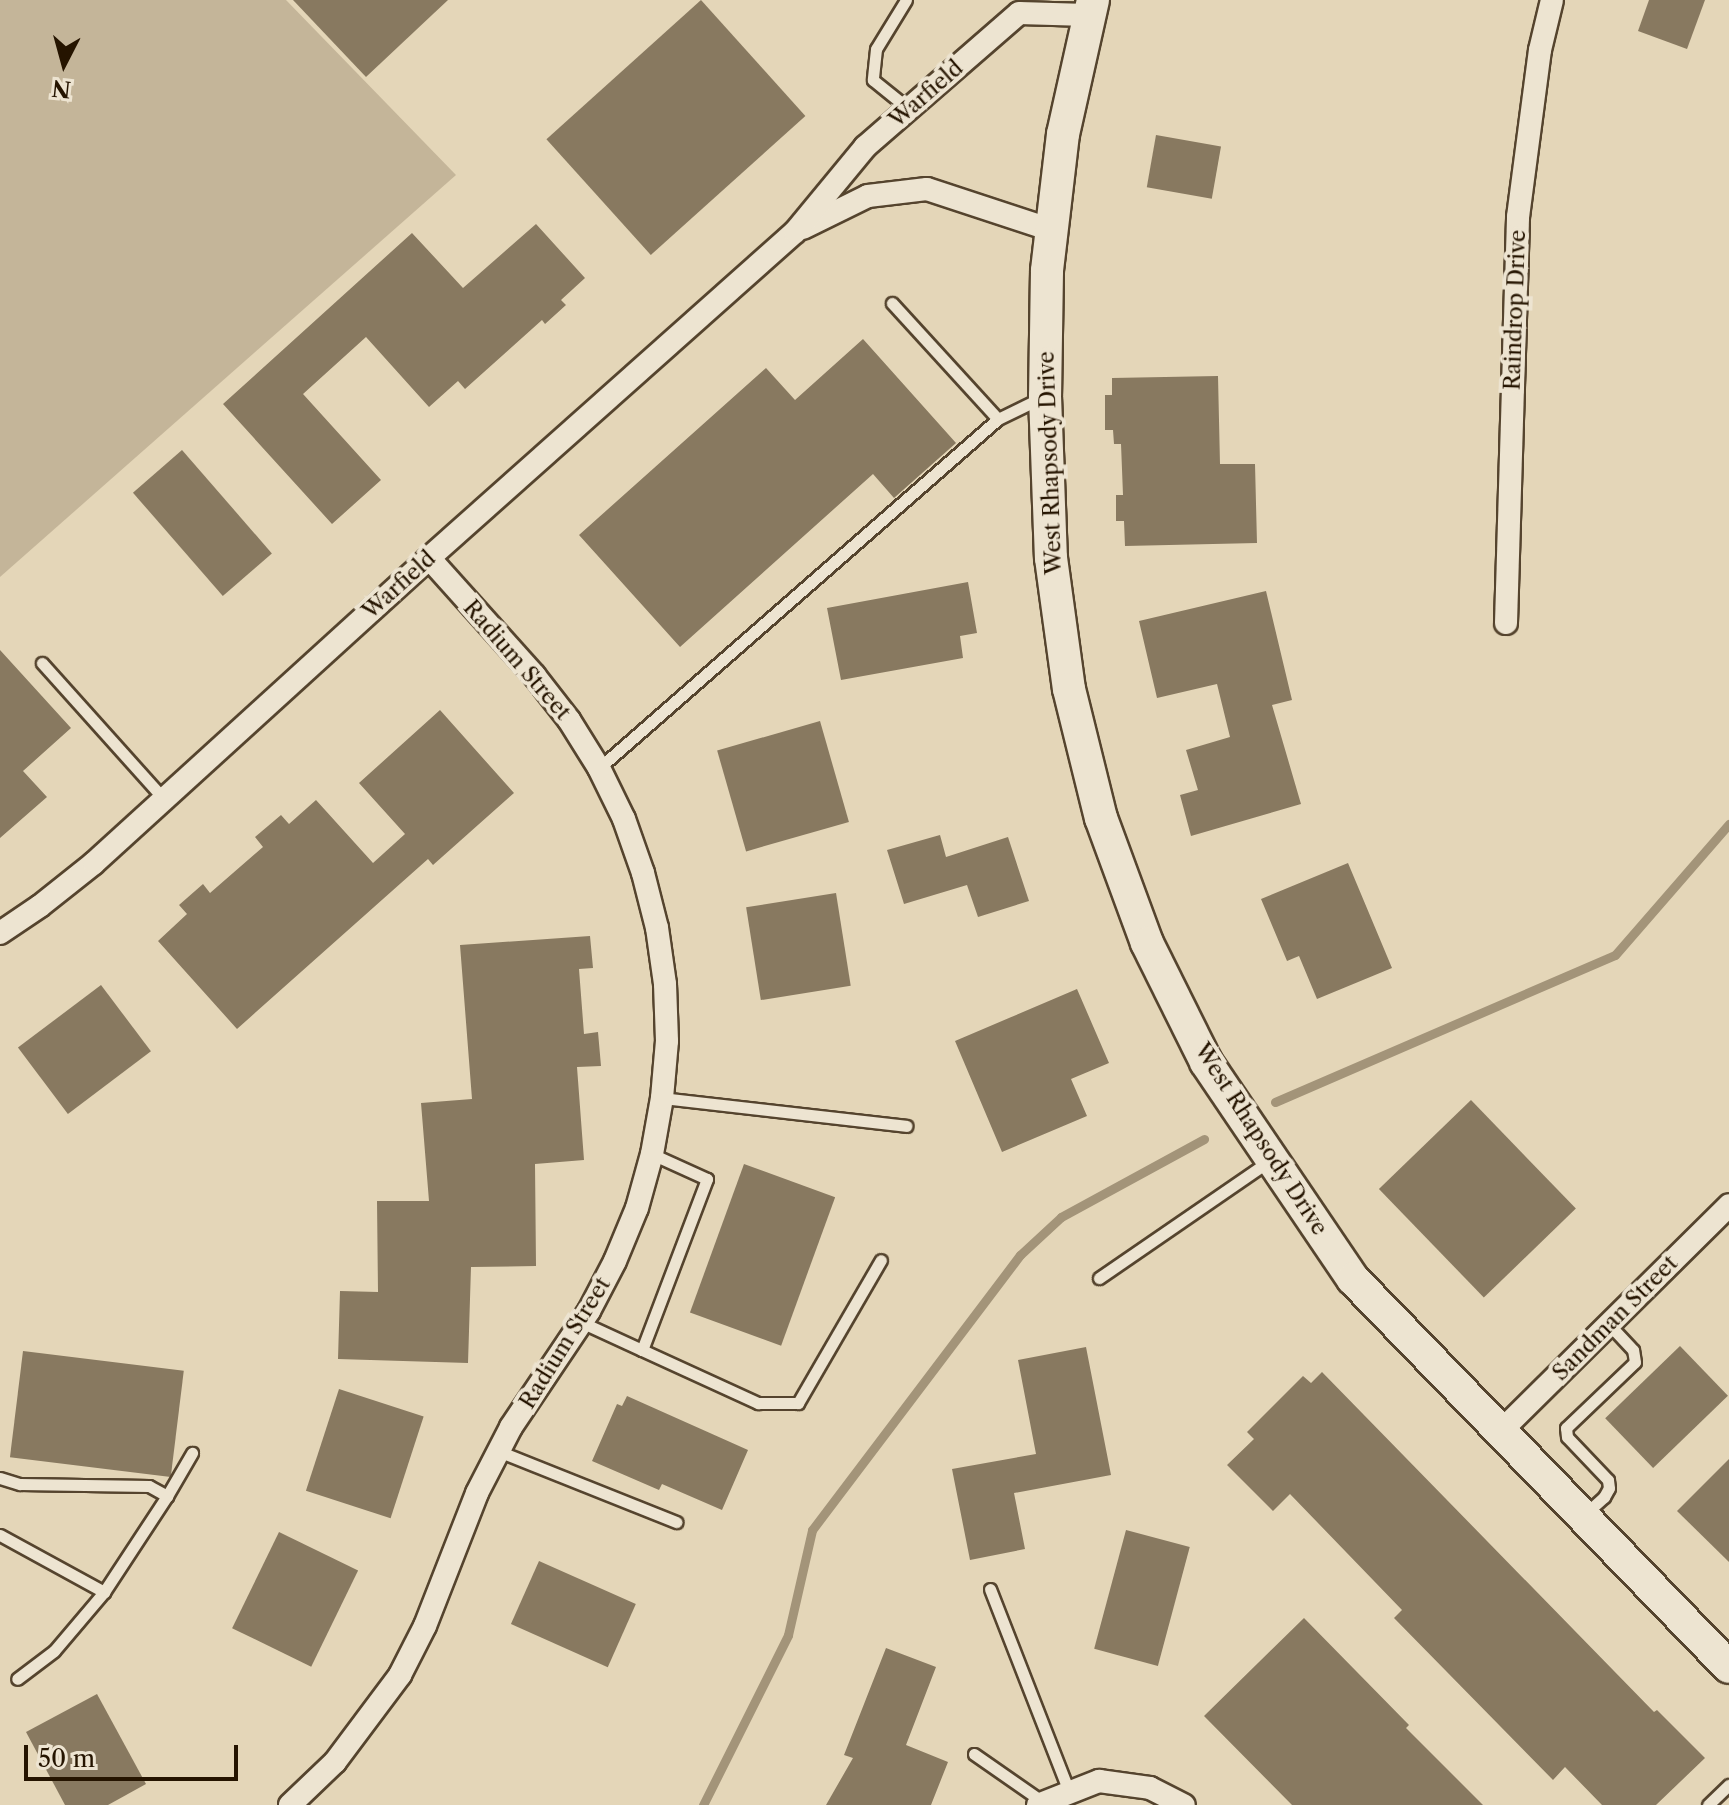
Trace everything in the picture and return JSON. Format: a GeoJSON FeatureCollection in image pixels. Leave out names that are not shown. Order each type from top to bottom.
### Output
{"type":"FeatureCollection","features":[{"type":"Feature","properties":{"kind":"street","name":"Raindrop Drive"},"geometry":{"type":"LineString","coordinates":[[1506,623],[1518,217],[1540,50],[1552,0]]}},
{"type":"Feature","properties":{"kind":"street","name":"Warfield"},"geometry":{"type":"LineString","coordinates":[[0,933],[94,863],[429,558],[795,232],[865,147],[1019,13],[1090,7]]}},
{"type":"Feature","properties":{"kind":"street","name":"West Rhapsody Drive"},"geometry":{"type":"LineString","coordinates":[[1090,7],[1063,134],[1047,271],[1045,396],[1051,558],[1069,689],[1101,818],[1147,943],[1206,1062],[1353,1279],[1729,1667]]}},
{"type":"Feature","properties":{"kind":"street","name":"Warfield"},"geometry":{"type":"LineString","coordinates":[[795,232],[868,196],[927,189],[1052,230]]}},
{"type":"Feature","properties":{"kind":"street","name":"Radium Street"},"geometry":{"type":"LineString","coordinates":[[300,1802],[370,1720],[400,1675],[425,1626],[477,1493],[498,1451],[581,1322],[615,1261],[637,1208],[652,1154],[662,1098],[666,1027],[657,928],[634,846],[599,768],[569,720],[534,675],[429,558]]}},
{"type":"Feature","properties":{"kind":"street","name":"Sandman Street"},"geometry":{"type":"LineString","coordinates":[[1501,1431],[1729,1205]]}},
{"type":"Feature","properties":{"kind":"street"},"geometry":{"type":"LineString","coordinates":[[1040,1803],[1099,1781],[1150,1788],[1184,1805]]}},
{"type":"Feature","properties":{"kind":"lane"},"geometry":{"type":"LineString","coordinates":[[906,0],[876,49],[873,80],[909,109]]}},
{"type":"Feature","properties":{"kind":"lane"},"geometry":{"type":"LineString","coordinates":[[892,303],[998,419]]}},
{"type":"Feature","properties":{"kind":"lane"},"geometry":{"type":"LineString","coordinates":[[599,768],[998,419],[1045,396]]}},
{"type":"Feature","properties":{"kind":"lane"},"geometry":{"type":"LineString","coordinates":[[42,663],[164,799]]}},
{"type":"Feature","properties":{"kind":"lane"},"geometry":{"type":"LineString","coordinates":[[662,1098],[906,1126]]}},
{"type":"Feature","properties":{"kind":"lane"},"geometry":{"type":"LineString","coordinates":[[642,1350],[707,1179],[652,1154]]}},
{"type":"Feature","properties":{"kind":"lane"},"geometry":{"type":"LineString","coordinates":[[1099,1278],[1272,1160]]}},
{"type":"Feature","properties":{"kind":"lane"},"geometry":{"type":"LineString","coordinates":[[581,1322],[758,1403],[798,1403],[881,1260]]}},
{"type":"Feature","properties":{"kind":"lane"},"geometry":{"type":"LineString","coordinates":[[1583,1516],[1604,1497],[1608,1480],[1567,1437],[1566,1428],[1635,1362],[1633,1350],[1609,1324]]}},
{"type":"Feature","properties":{"kind":"lane"},"geometry":{"type":"LineString","coordinates":[[498,1451],[676,1522]]}},
{"type":"Feature","properties":{"kind":"lane"},"geometry":{"type":"LineString","coordinates":[[17,1679],[54,1651],[104,1592],[192,1453]]}},
{"type":"Feature","properties":{"kind":"lane"},"geometry":{"type":"LineString","coordinates":[[0,1478],[20,1484],[149,1486],[167,1496]]}},
{"type":"Feature","properties":{"kind":"lane"},"geometry":{"type":"LineString","coordinates":[[0,1535],[104,1592]]}},
{"type":"Feature","properties":{"kind":"lane"},"geometry":{"type":"LineString","coordinates":[[990,1589],[1069,1792]]}},
{"type":"Feature","properties":{"kind":"lane"},"geometry":{"type":"LineString","coordinates":[[974,1754],[1040,1803]]}},
{"type":"Feature","properties":{"kind":"lane"},"geometry":{"type":"LineString","coordinates":[[1708,1805],[1729,1785]]}},
{"type":"Feature","properties":{"kind":"shaded area"},"geometry":{"type":"Polygon","coordinates":[[[0,0],[286,0],[456,175],[0,577],[0,0]]]}},
{"type":"Feature","properties":{"kind":"building"},"geometry":{"type":"Polygon","coordinates":[[[293,0],[448,0],[366,77],[293,0]]]}},
{"type":"Feature","properties":{"kind":"building"},"geometry":{"type":"Polygon","coordinates":[[[701,0],[805,116],[651,255],[546,139],[701,0]]]}},
{"type":"Feature","properties":{"kind":"building"},"geometry":{"type":"Polygon","coordinates":[[[1649,0],[1705,0],[1687,49],[1638,31],[1649,0]]]}},
{"type":"Feature","properties":{"kind":"building"},"geometry":{"type":"Polygon","coordinates":[[[1156,135],[1221,146],[1212,199],[1147,187],[1156,135]]]}},
{"type":"Feature","properties":{"kind":"building"},"geometry":{"type":"Polygon","coordinates":[[[536,224],[585,278],[561,300],[566,305],[545,324],[542,320],[465,389],[458,381],[429,407],[366,337],[303,394],[381,480],[332,524],[223,404],[412,233],[463,288],[536,224]]]}},
{"type":"Feature","properties":{"kind":"building"},"geometry":{"type":"Polygon","coordinates":[[[863,339],[956,443],[894,498],[873,474],[680,647],[579,535],[766,368],[795,400],[863,339]]]}},
{"type":"Feature","properties":{"kind":"building"},"geometry":{"type":"Polygon","coordinates":[[[1218,376],[1220,464],[1255,464],[1257,543],[1125,546],[1124,521],[1116,521],[1116,495],[1123,495],[1121,444],[1114,444],[1113,430],[1105,430],[1105,395],[1112,395],[1112,378],[1218,376]]]}},
{"type":"Feature","properties":{"kind":"building"},"geometry":{"type":"Polygon","coordinates":[[[182,450],[272,553],[223,596],[133,493],[182,450]]]}},
{"type":"Feature","properties":{"kind":"building"},"geometry":{"type":"Polygon","coordinates":[[[968,582],[977,633],[960,636],[963,658],[841,680],[827,608],[968,582]]]}},
{"type":"Feature","properties":{"kind":"building"},"geometry":{"type":"Polygon","coordinates":[[[1266,591],[1292,700],[1272,705],[1301,804],[1191,836],[1180,795],[1198,790],[1186,750],[1230,737],[1217,684],[1157,698],[1139,621],[1266,591]]]}},
{"type":"Feature","properties":{"kind":"building"},"geometry":{"type":"Polygon","coordinates":[[[0,650],[71,728],[23,771],[47,797],[0,838],[0,650]]]}},
{"type":"Feature","properties":{"kind":"building"},"geometry":{"type":"Polygon","coordinates":[[[440,710],[514,793],[433,865],[428,859],[237,1029],[158,941],[187,914],[179,905],[203,884],[210,893],[263,847],[255,837],[281,815],[289,824],[316,800],[373,863],[405,834],[359,783],[440,710]]]}},
{"type":"Feature","properties":{"kind":"building"},"geometry":{"type":"Polygon","coordinates":[[[820,721],[849,822],[746,851],[717,750],[820,721]]]}},
{"type":"Feature","properties":{"kind":"building"},"geometry":{"type":"Polygon","coordinates":[[[940,835],[946,857],[1008,837],[1029,901],[978,917],[967,885],[904,904],[887,850],[940,835]]]}},
{"type":"Feature","properties":{"kind":"building"},"geometry":{"type":"Polygon","coordinates":[[[1348,863],[1392,968],[1317,999],[1299,956],[1287,961],[1261,899],[1348,863]]]}},
{"type":"Feature","properties":{"kind":"building"},"geometry":{"type":"Polygon","coordinates":[[[836,893],[851,986],[761,1000],[746,907],[836,893]]]}},
{"type":"Feature","properties":{"kind":"building"},"geometry":{"type":"Polygon","coordinates":[[[590,936],[593,968],[579,969],[584,1034],[598,1032],[601,1066],[577,1067],[584,1160],[535,1164],[536,1266],[471,1267],[468,1363],[338,1359],[340,1291],[378,1292],[377,1201],[429,1201],[421,1103],[472,1099],[460,945],[590,936]]]}},
{"type":"Feature","properties":{"kind":"building"},"geometry":{"type":"Polygon","coordinates":[[[101,985],[151,1051],[68,1114],[18,1048],[101,985]]]}},
{"type":"Feature","properties":{"kind":"building"},"geometry":{"type":"Polygon","coordinates":[[[1077,989],[1109,1063],[1071,1079],[1087,1116],[1002,1152],[955,1041],[1077,989]]]}},
{"type":"Feature","properties":{"kind":"building"},"geometry":{"type":"Polygon","coordinates":[[[1471,1100],[1576,1209],[1484,1298],[1379,1189],[1471,1100]]]}},
{"type":"Feature","properties":{"kind":"building"},"geometry":{"type":"Polygon","coordinates":[[[744,1164],[835,1197],[781,1346],[690,1312],[744,1164]]]}},
{"type":"Feature","properties":{"kind":"building"},"geometry":{"type":"Polygon","coordinates":[[[1680,1346],[1728,1396],[1653,1468],[1605,1418],[1680,1346]]]}},
{"type":"Feature","properties":{"kind":"building"},"geometry":{"type":"Polygon","coordinates":[[[1086,1347],[1111,1475],[1014,1493],[1025,1549],[970,1560],[952,1469],[1036,1454],[1018,1360],[1086,1347]]]}},
{"type":"Feature","properties":{"kind":"building"},"geometry":{"type":"Polygon","coordinates":[[[23,1351],[184,1371],[171,1477],[10,1457],[23,1351]]]}},
{"type":"Feature","properties":{"kind":"building"},"geometry":{"type":"Polygon","coordinates":[[[1322,1372],[1654,1712],[1657,1710],[1705,1758],[1656,1805],[1602,1805],[1565,1767],[1553,1780],[1394,1618],[1402,1610],[1290,1494],[1273,1511],[1227,1465],[1254,1439],[1247,1432],[1303,1376],[1311,1383],[1322,1372]]]}},
{"type":"Feature","properties":{"kind":"building"},"geometry":{"type":"Polygon","coordinates":[[[339,1389],[424,1417],[391,1518],[306,1491],[339,1389]]]}},
{"type":"Feature","properties":{"kind":"building"},"geometry":{"type":"Polygon","coordinates":[[[627,1396],[748,1450],[722,1510],[662,1484],[659,1490],[592,1461],[617,1404],[622,1406],[627,1396]]]}},
{"type":"Feature","properties":{"kind":"building"},"geometry":{"type":"Polygon","coordinates":[[[1729,1459],[1729,1562],[1677,1511],[1729,1459]]]}},
{"type":"Feature","properties":{"kind":"building"},"geometry":{"type":"Polygon","coordinates":[[[1126,1530],[1190,1547],[1158,1666],[1094,1649],[1126,1530]]]}},
{"type":"Feature","properties":{"kind":"building"},"geometry":{"type":"Polygon","coordinates":[[[279,1532],[358,1571],[311,1667],[232,1628],[279,1532]]]}},
{"type":"Feature","properties":{"kind":"building"},"geometry":{"type":"Polygon","coordinates":[[[539,1561],[636,1604],[608,1667],[511,1624],[539,1561]]]}},
{"type":"Feature","properties":{"kind":"building"},"geometry":{"type":"Polygon","coordinates":[[[1304,1618],[1483,1805],[1292,1805],[1204,1716],[1304,1618]]]}},
{"type":"Feature","properties":{"kind":"building"},"geometry":{"type":"Polygon","coordinates":[[[886,1648],[936,1667],[906,1745],[948,1762],[931,1805],[826,1805],[853,1758],[844,1755],[886,1648]]]}},
{"type":"Feature","properties":{"kind":"building"},"geometry":{"type":"Polygon","coordinates":[[[97,1694],[146,1784],[108,1805],[65,1805],[26,1732],[97,1694]]]}},
{"type":"Feature","properties":{"kind":"waterway"},"geometry":{"type":"LineString","coordinates":[[1275,1102],[1615,955],[1729,824]]}},
{"type":"Feature","properties":{"kind":"waterway"},"geometry":{"type":"LineString","coordinates":[[703,1805],[788,1635],[812,1530],[1020,1255],[1061,1217],[1204,1139]]}}]}
